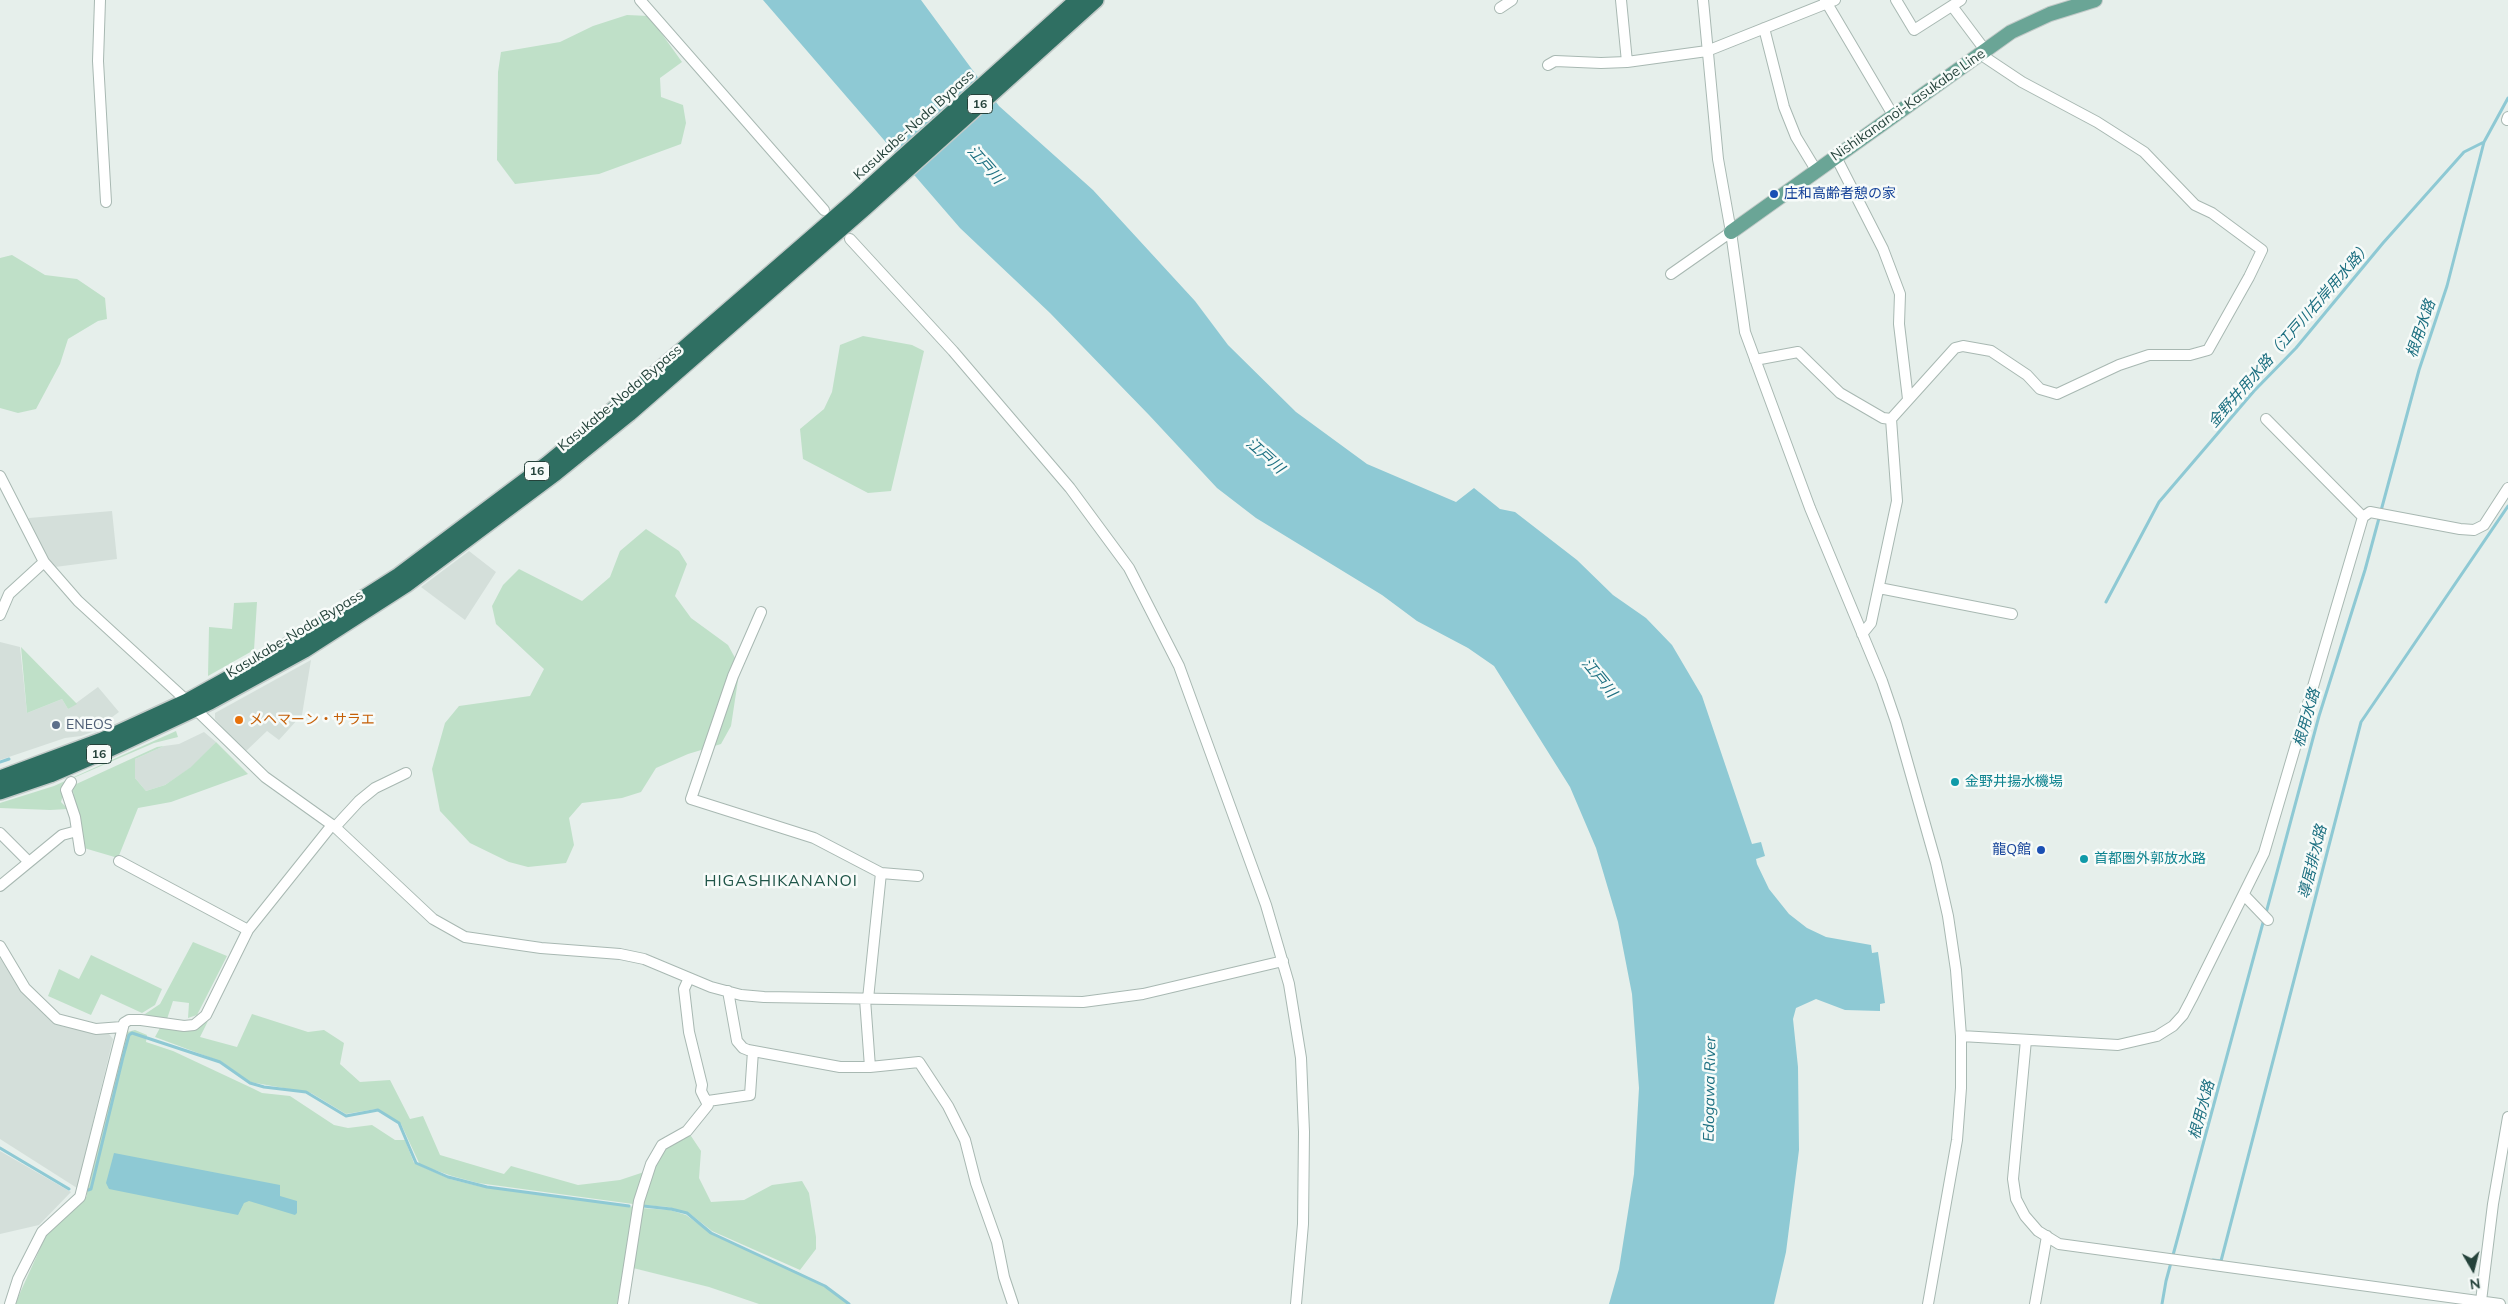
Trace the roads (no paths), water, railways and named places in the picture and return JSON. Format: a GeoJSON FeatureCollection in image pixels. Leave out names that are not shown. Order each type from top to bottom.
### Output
{"type":"FeatureCollection","features":[{"type":"Feature","properties":{"kind":"highway","name":"Kasukabe-Noda Bypass"},"geometry":{"type":"LineString","coordinates":[[0,792],[75,764],[305,650],[406,585],[556,473],[629,414],[861,203],[1077,0]]}},
{"type":"Feature","properties":{"kind":"highway","name":"Kasukabe-Noda Bypass"},"geometry":{"type":"LineString","coordinates":[[861,203],[1096,0]]}},
{"type":"Feature","properties":{"kind":"highway","name":"Kasukabe-Noda Bypass"},"geometry":{"type":"LineString","coordinates":[[0,778],[192,705]]}},
{"type":"Feature","properties":{"kind":"main road","name":"Nishikananoi-Kasukabe Line"},"geometry":{"type":"LineString","coordinates":[[1731,232],[1983,52],[2030,22],[2095,0]]}},
{"type":"Feature","properties":{"kind":"street"},"geometry":{"type":"LineString","coordinates":[[100,0],[98,61],[106,202]]}},
{"type":"Feature","properties":{"kind":"street"},"geometry":{"type":"LineString","coordinates":[[640,0],[824,210]]}},
{"type":"Feature","properties":{"kind":"street"},"geometry":{"type":"LineString","coordinates":[[1500,8],[1512,0]]}},
{"type":"Feature","properties":{"kind":"street"},"geometry":{"type":"LineString","coordinates":[[1621,0],[1626,62]]}},
{"type":"Feature","properties":{"kind":"street"},"geometry":{"type":"LineString","coordinates":[[1702,0],[1718,159],[1731,232],[1745,332],[1813,517],[1862,634],[1896,722],[1936,863],[1956,970],[1961,1036],[1958,1140],[1928,1304]]}},
{"type":"Feature","properties":{"kind":"street"},"geometry":{"type":"LineString","coordinates":[[1862,634],[1871,624],[1898,501],[1892,419],[1955,348],[1963,346],[1991,351],[2027,375],[2040,389],[2057,394],[2119,365],[2149,354],[2190,355],[2208,350],[2250,277],[2262,250],[2212,214],[2195,205],[2144,152],[2097,122],[2022,82],[1983,52],[1956,3],[1914,30],[1896,0]]}},
{"type":"Feature","properties":{"kind":"street"},"geometry":{"type":"LineString","coordinates":[[1548,65],[1555,61],[1626,62],[1707,51],[1829,2],[1894,115]]}},
{"type":"Feature","properties":{"kind":"street"},"geometry":{"type":"LineString","coordinates":[[1764,28],[1784,107],[1796,137],[1816,170]]}},
{"type":"Feature","properties":{"kind":"street"},"geometry":{"type":"LineString","coordinates":[[1836,157],[1884,249],[1900,294],[1899,324],[1908,399]]}},
{"type":"Feature","properties":{"kind":"street"},"geometry":{"type":"LineString","coordinates":[[1671,274],[1731,232]]}},
{"type":"Feature","properties":{"kind":"street"},"geometry":{"type":"LineString","coordinates":[[850,239],[980,381],[1070,488],[1119,554],[1142,592],[1179,666],[1266,905],[1283,961],[1295,1015],[1303,1090],[1304,1189],[1296,1304]]}},
{"type":"Feature","properties":{"kind":"street"},"geometry":{"type":"LineString","coordinates":[[1754,360],[1798,352],[1840,393],[1883,418],[1892,419]]}},
{"type":"Feature","properties":{"kind":"street"},"geometry":{"type":"LineString","coordinates":[[2266,419],[2363,517]]}},
{"type":"Feature","properties":{"kind":"street"},"geometry":{"type":"LineString","coordinates":[[0,476],[44,562],[78,601],[192,705],[265,777],[333,826],[433,919],[454,932],[473,938],[514,945],[620,954],[644,960],[728,991],[764,997],[1101,1000],[1143,994],[1283,961]]}},
{"type":"Feature","properties":{"kind":"street"},"geometry":{"type":"LineString","coordinates":[[1961,1036],[2118,1045],[2157,1036],[2172,1026],[2183,1015],[2264,854],[2363,517],[2370,512],[2474,530],[2484,524],[2508,488]]}},
{"type":"Feature","properties":{"kind":"street"},"geometry":{"type":"LineString","coordinates":[[0,615],[9,594],[44,562]]}},
{"type":"Feature","properties":{"kind":"street"},"geometry":{"type":"LineString","coordinates":[[1879,588],[2012,614]]}},
{"type":"Feature","properties":{"kind":"street"},"geometry":{"type":"LineString","coordinates":[[761,612],[733,676],[690,799],[814,838],[881,873],[918,876]]}},
{"type":"Feature","properties":{"kind":"street"},"geometry":{"type":"LineString","coordinates":[[0,946],[25,988],[58,1019],[96,1029],[122,1026],[129,1020],[158,1021],[184,1026],[194,1024],[206,1015],[248,930],[333,826],[375,788],[406,773]]}},
{"type":"Feature","properties":{"kind":"street"},"geometry":{"type":"LineString","coordinates":[[71,782],[66,790],[80,850]]}},
{"type":"Feature","properties":{"kind":"street"},"geometry":{"type":"LineString","coordinates":[[0,886],[62,835],[77,832]]}},
{"type":"Feature","properties":{"kind":"street"},"geometry":{"type":"LineString","coordinates":[[0,833],[29,862]]}},
{"type":"Feature","properties":{"kind":"street"},"geometry":{"type":"LineString","coordinates":[[119,861],[248,930]]}},
{"type":"Feature","properties":{"kind":"street"},"geometry":{"type":"LineString","coordinates":[[870,1067],[867,999],[881,873]]}},
{"type":"Feature","properties":{"kind":"street"},"geometry":{"type":"LineString","coordinates":[[2244,895],[2268,920]]}},
{"type":"Feature","properties":{"kind":"street"},"geometry":{"type":"LineString","coordinates":[[624,1304],[639,1201],[651,1164],[662,1145],[687,1130],[708,1108],[708,1101],[701,1091],[700,1076],[697,1073],[689,1032],[684,988],[689,978]]}},
{"type":"Feature","properties":{"kind":"street"},"geometry":{"type":"LineString","coordinates":[[728,991],[737,1040],[743,1048],[816,1064],[870,1067],[919,1062],[948,1106],[965,1140],[976,1183],[997,1242],[1004,1277],[1013,1304]]}},
{"type":"Feature","properties":{"kind":"street"},"geometry":{"type":"LineString","coordinates":[[10,1304],[18,1279],[42,1232],[80,1197],[122,1026]]}},
{"type":"Feature","properties":{"kind":"street"},"geometry":{"type":"LineString","coordinates":[[2026,1040],[2013,1179],[2016,1199],[2025,1216],[2059,1244],[2446,1301],[2481,1301],[2500,1304]]}},
{"type":"Feature","properties":{"kind":"street"},"geometry":{"type":"LineString","coordinates":[[708,1101],[750,1095],[753,1051]]}},
{"type":"Feature","properties":{"kind":"street"},"geometry":{"type":"LineString","coordinates":[[2481,1301],[2493,1204],[2508,1116]]}},
{"type":"Feature","properties":{"kind":"street"},"geometry":{"type":"LineString","coordinates":[[2035,1304],[2047,1236]]}},
{"type":"Feature","properties":{"kind":"water"},"geometry":{"type":"Polygon","coordinates":[[[763,0],[921,0],[999,106],[1093,190],[1195,301],[1228,345],[1296,412],[1367,464],[1456,502],[1474,488],[1500,509],[1515,512],[1577,560],[1613,595],[1646,618],[1672,645],[1702,696],[1752,844],[1761,842],[1765,856],[1756,859],[1769,889],[1789,914],[1807,928],[1826,937],[1871,945],[1872,953],[1878,952],[1885,1003],[1880,1004],[1880,1011],[1845,1010],[1816,999],[1796,1008],[1793,1019],[1798,1067],[1799,1150],[1786,1252],[1774,1304],[1609,1304],[1619,1269],[1634,1174],[1639,1088],[1632,994],[1618,922],[1596,848],[1570,787],[1494,666],[1468,648],[1417,621],[1382,595],[1256,518],[1217,488],[1050,313],[960,228],[763,0]]]}},
{"type":"Feature","properties":{"kind":"water"},"geometry":{"type":"Polygon","coordinates":[[[114,1153],[280,1185],[280,1196],[297,1201],[297,1213],[295,1215],[249,1201],[244,1203],[238,1215],[109,1189],[106,1183],[114,1153]]]}},
{"type":"Feature","properties":{"kind":"waterway","name":"金野井用水路（江戸川右岸用水路）"},"geometry":{"type":"LineString","coordinates":[[2106,602],[2159,502],[2254,391],[2296,348],[2383,243],[2464,152],[2484,142],[2508,98]]}},
{"type":"Feature","properties":{"kind":"waterway","name":"根用水路"},"geometry":{"type":"LineString","coordinates":[[2266,913],[2319,716],[2365,570],[2419,370],[2447,286],[2484,142]]}},
{"type":"Feature","properties":{"kind":"waterway","name":"導居排水路"},"geometry":{"type":"LineString","coordinates":[[2213,1260],[2221,1261],[2361,722],[2508,506]]}},
{"type":"Feature","properties":{"kind":"waterway"},"geometry":{"type":"LineString","coordinates":[[0,762],[9,759]]}},
{"type":"Feature","properties":{"kind":"waterway","name":"根用水路"},"geometry":{"type":"LineString","coordinates":[[2162,1304],[2166,1281],[2264,919]]}},
{"type":"Feature","properties":{"kind":"waterway"},"geometry":{"type":"LineString","coordinates":[[88,1190],[91,1189],[123,1057],[129,1035],[132,1033],[220,1062],[250,1083],[264,1087],[306,1092],[346,1116],[378,1110],[399,1123],[416,1163],[448,1177],[487,1187],[629,1206]]}},
{"type":"Feature","properties":{"kind":"waterway"},"geometry":{"type":"LineString","coordinates":[[0,1148],[69,1189]]}},
{"type":"Feature","properties":{"kind":"waterway"},"geometry":{"type":"LineString","coordinates":[[643,1206],[687,1213],[711,1233],[825,1286],[849,1304]]}},
{"type":"Feature","properties":{"kind":"place","name":"庄和高齢者憩の家"},"geometry":{"type":"Point","coordinates":[1774,194]}},
{"type":"Feature","properties":{"kind":"place","name":"メヘマーン・サラエ"},"geometry":{"type":"Point","coordinates":[239,720]}},
{"type":"Feature","properties":{"kind":"place","name":"ENEOS"},"geometry":{"type":"Point","coordinates":[56,725]}},
{"type":"Feature","properties":{"kind":"place","name":"金野井揚水機場"},"geometry":{"type":"Point","coordinates":[1955,782]}},
{"type":"Feature","properties":{"kind":"place","name":"龍Q館"},"geometry":{"type":"Point","coordinates":[2041,850]}},
{"type":"Feature","properties":{"kind":"place","name":"首都圏外郭放水路"},"geometry":{"type":"Point","coordinates":[2084,859]}},
{"type":"Feature","properties":{"kind":"district","name":"HIGASHIKANANOI"},"geometry":{"type":"Point","coordinates":[781,881]}},
{"type":"Feature","properties":{"kind":"water label","name":"江戸川"},"geometry":{"type":"Point","coordinates":[985,165]}},
{"type":"Feature","properties":{"kind":"water label","name":"江戸川"},"geometry":{"type":"Point","coordinates":[1265,456]}},
{"type":"Feature","properties":{"kind":"water label","name":"江戸川"},"geometry":{"type":"Point","coordinates":[1599,678]}},
{"type":"Feature","properties":{"kind":"water label","name":"Edogawa River"},"geometry":{"type":"Point","coordinates":[1710,1089]}}]}
